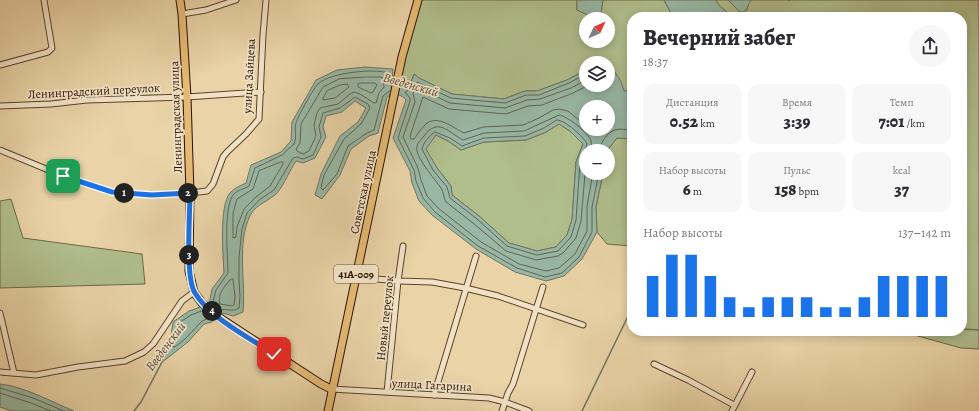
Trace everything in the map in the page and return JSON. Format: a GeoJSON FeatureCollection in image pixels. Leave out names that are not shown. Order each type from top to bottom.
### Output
{"type":"FeatureCollection","features":[{"type":"Feature","properties":{"kind":"main road","name":"Ленинградская улица"},"geometry":{"type":"LineString","coordinates":[[180,0],[187,97],[190,193],[189,271],[194,292],[202,303],[220,318],[331,389]]}},
{"type":"Feature","properties":{"kind":"main road","name":"Советская улица"},"geometry":{"type":"LineString","coordinates":[[331,389],[402,57],[418,0]]}},
{"type":"Feature","properties":{"kind":"main road","name":"41А-009"},"geometry":{"type":"LineString","coordinates":[[328,411],[331,389]]}},
{"type":"Feature","properties":{"kind":"street"},"geometry":{"type":"LineString","coordinates":[[0,65],[48,52],[52,48],[44,0]]}},
{"type":"Feature","properties":{"kind":"street"},"geometry":{"type":"LineString","coordinates":[[182,14],[206,10],[236,0]]}},
{"type":"Feature","properties":{"kind":"street","name":"улица Зайцева"},"geometry":{"type":"LineString","coordinates":[[0,150],[63,176],[112,192],[152,195],[190,193],[207,190],[213,184],[223,157],[259,119],[266,0]]}},
{"type":"Feature","properties":{"kind":"street","name":"Ленинградский переулок"},"geometry":{"type":"LineString","coordinates":[[0,106],[51,104],[87,100],[187,97],[261,92]]}},
{"type":"Feature","properties":{"kind":"street","name":"Новый переулок"},"geometry":{"type":"LineString","coordinates":[[387,392],[403,246]]}},
{"type":"Feature","properties":{"kind":"street"},"geometry":{"type":"LineString","coordinates":[[434,395],[465,288],[476,256]]}},
{"type":"Feature","properties":{"kind":"street"},"geometry":{"type":"LineString","coordinates":[[356,277],[398,281],[432,282],[465,288],[498,296],[583,325]]}},
{"type":"Feature","properties":{"kind":"street"},"geometry":{"type":"LineString","coordinates":[[502,411],[513,384],[543,287]]}},
{"type":"Feature","properties":{"kind":"street"},"geometry":{"type":"LineString","coordinates":[[0,372],[36,375],[78,367],[125,361],[137,356],[153,344],[182,301],[194,292]]}},
{"type":"Feature","properties":{"kind":"street"},"geometry":{"type":"LineString","coordinates":[[0,314],[14,372]]}},
{"type":"Feature","properties":{"kind":"street"},"geometry":{"type":"LineString","coordinates":[[654,364],[688,380],[734,405]]}},
{"type":"Feature","properties":{"kind":"street"},"geometry":{"type":"LineString","coordinates":[[732,411],[752,372]]}},
{"type":"Feature","properties":{"kind":"street","name":"улица Гагарина"},"geometry":{"type":"LineString","coordinates":[[331,389],[489,398],[529,411]]}},
{"type":"Feature","properties":{"kind":"green space"},"geometry":{"type":"Polygon","coordinates":[[[420,0],[577,0],[577,10],[589,12],[579,12],[579,48],[615,48],[615,12],[601,12],[603,0],[664,0],[670,12],[627,12],[627,91],[624,91],[615,72],[615,56],[579,56],[579,74],[567,80],[537,91],[525,91],[504,99],[452,94],[419,78],[414,74],[412,80],[407,85],[398,86],[420,0]]]}},
{"type":"Feature","properties":{"kind":"green space"},"geometry":{"type":"Polygon","coordinates":[[[716,0],[728,0],[740,12],[726,12],[716,0]]]}},
{"type":"Feature","properties":{"kind":"green space"},"geometry":{"type":"Polygon","coordinates":[[[751,0],[979,0],[979,349],[961,348],[918,336],[967,336],[967,12],[740,12],[747,10],[748,4],[751,0]]]}},
{"type":"Feature","properties":{"kind":"green space"},"geometry":{"type":"Polygon","coordinates":[[[559,124],[570,131],[583,144],[579,144],[579,154],[576,162],[572,220],[567,235],[556,247],[537,251],[509,243],[479,216],[452,195],[451,186],[437,168],[425,148],[436,135],[461,150],[484,142],[526,140],[546,132],[559,124]]]}},
{"type":"Feature","properties":{"kind":"green space"},"geometry":{"type":"Polygon","coordinates":[[[617,138],[627,139],[627,246],[607,244],[597,232],[596,207],[602,180],[615,180],[615,144],[612,144],[617,138]]]}},
{"type":"Feature","properties":{"kind":"green space"},"geometry":{"type":"Polygon","coordinates":[[[11,199],[23,238],[142,254],[145,284],[0,288],[0,201],[11,199]]]}},
{"type":"Feature","properties":{"kind":"water"},"geometry":{"type":"Polygon","coordinates":[[[577,0],[603,0],[601,12],[581,12],[577,10],[577,0]]]}},
{"type":"Feature","properties":{"kind":"water"},"geometry":{"type":"Polygon","coordinates":[[[664,0],[716,0],[726,12],[670,12],[664,0]]]}},
{"type":"Feature","properties":{"kind":"water"},"geometry":{"type":"Polygon","coordinates":[[[728,0],[751,0],[745,11],[740,12],[728,0]]]}},
{"type":"Feature","properties":{"kind":"water"},"geometry":{"type":"Polygon","coordinates":[[[365,67],[393,69],[392,81],[403,87],[411,82],[414,74],[419,78],[452,94],[504,99],[525,91],[537,91],[567,80],[579,74],[579,92],[615,92],[615,74],[624,91],[627,91],[627,139],[617,138],[612,144],[583,144],[570,131],[559,124],[546,132],[526,140],[484,142],[461,150],[436,135],[426,149],[437,168],[451,186],[452,195],[479,216],[509,243],[537,251],[556,247],[567,235],[572,220],[576,162],[579,154],[579,180],[602,180],[596,207],[597,232],[582,259],[564,276],[546,281],[515,272],[476,249],[432,215],[419,201],[412,183],[410,171],[393,138],[406,100],[403,97],[391,94],[387,97],[378,133],[369,136],[351,149],[340,175],[322,199],[315,195],[321,174],[340,136],[358,122],[366,108],[355,101],[342,112],[326,116],[323,127],[326,137],[315,158],[303,163],[296,161],[277,193],[256,208],[251,214],[246,225],[242,262],[244,301],[243,312],[233,316],[223,313],[212,322],[204,324],[188,342],[161,363],[171,336],[173,322],[189,311],[209,304],[212,289],[224,273],[223,219],[224,208],[230,193],[235,188],[246,183],[251,165],[281,152],[291,141],[292,122],[316,80],[337,70],[365,67]]]}},
{"type":"Feature","properties":{"kind":"water"},"geometry":{"type":"Polygon","coordinates":[[[0,384],[9,385],[28,391],[74,411],[12,411],[0,407],[0,384]]]}},
{"type":"Feature","properties":{"kind":"waterway"},"geometry":{"type":"LineString","coordinates":[[582,411],[627,318]]}},
{"type":"Feature","properties":{"kind":"waterway"},"geometry":{"type":"LineString","coordinates":[[967,329],[979,330]]}},
{"type":"Feature","properties":{"kind":"waterway","name":"Введенский"},"geometry":{"type":"LineString","coordinates":[[134,411],[141,402],[162,362]]}},
{"type":"Feature","properties":{"kind":"route"},"geometry":{"type":"LineString","coordinates":[[63,176],[112,192],[152,195],[190,193],[189,271],[194,292],[202,303],[220,318],[274,354]]}}]}
